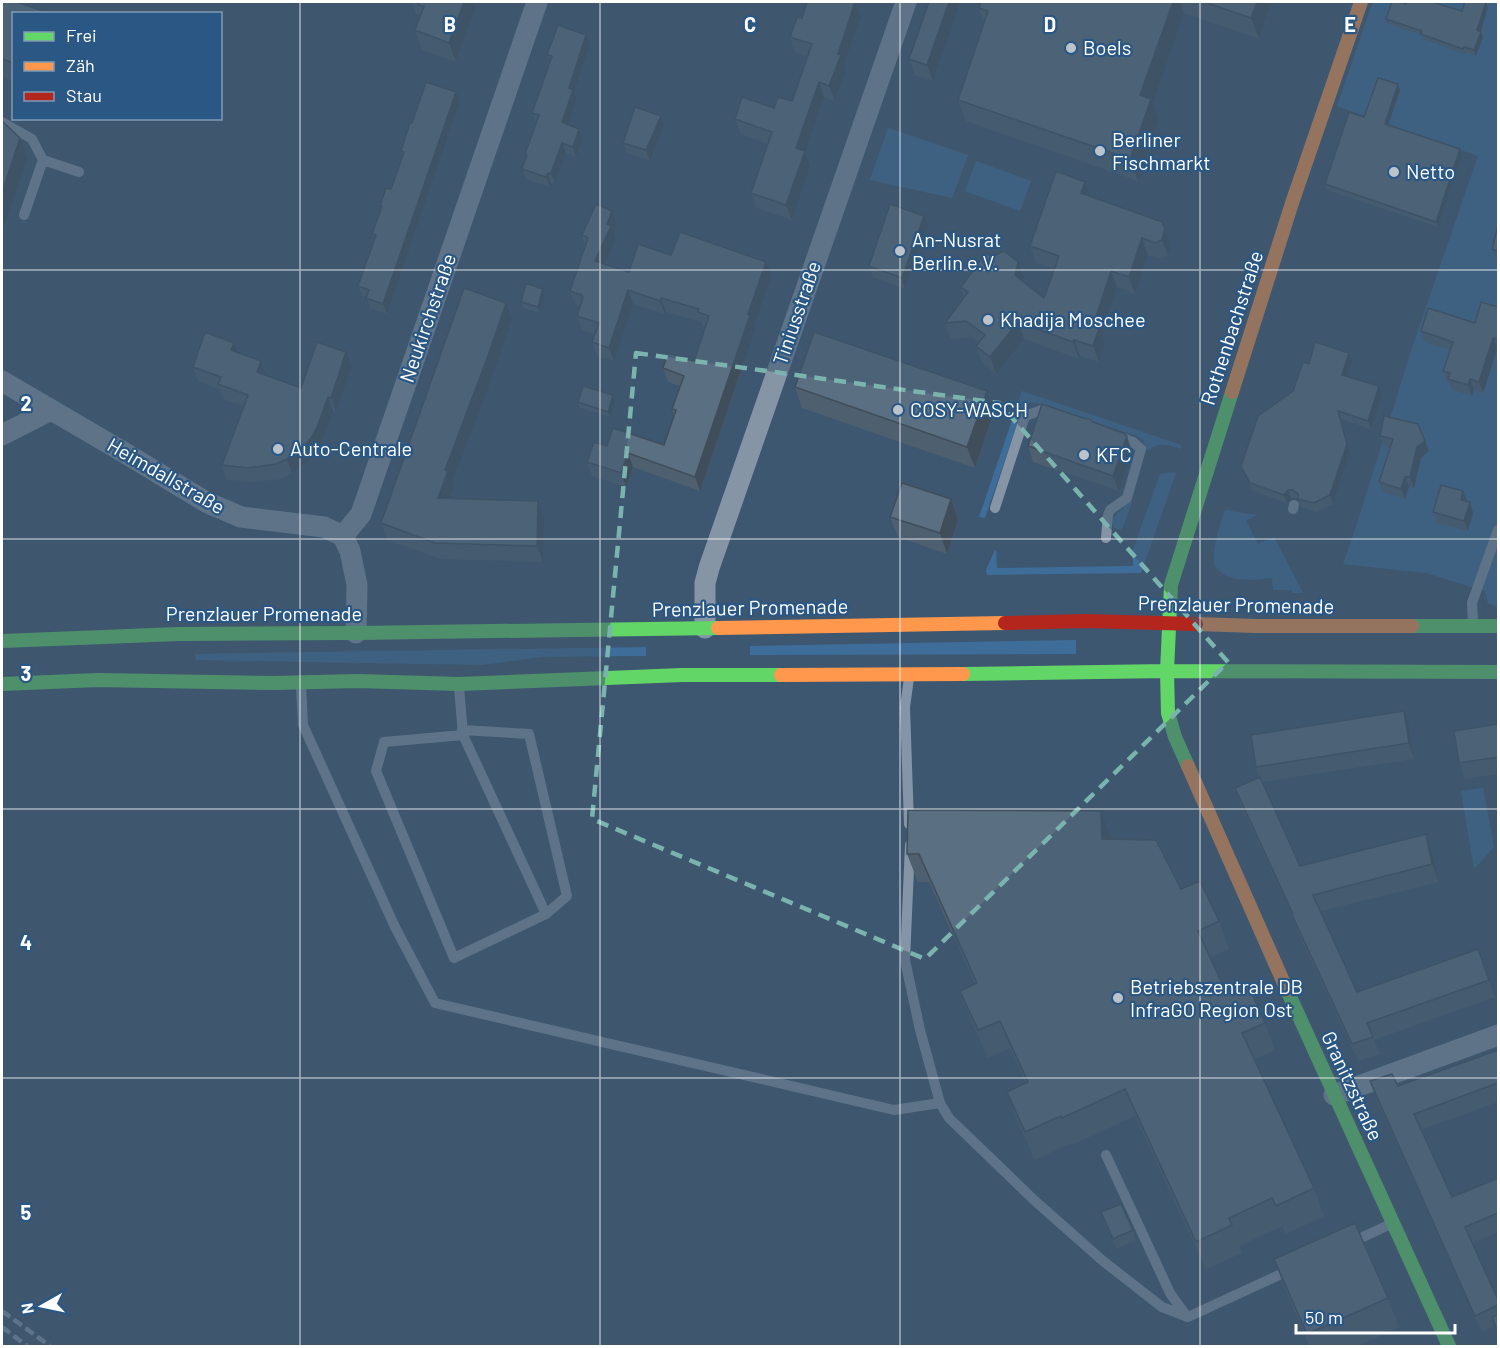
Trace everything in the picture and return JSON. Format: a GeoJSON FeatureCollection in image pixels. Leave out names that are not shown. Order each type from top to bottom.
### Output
{"type":"FeatureCollection","features":[{"type":"Feature","properties":{"kind":"main road","name":"Rothenbachstraße"},"geometry":{"type":"LineString","coordinates":[[1167,671],[1171,585],[1292,203],[1361,2]]}},
{"type":"Feature","properties":{"kind":"main road","name":"Prenzlauer Promenade"},"geometry":{"type":"LineString","coordinates":[[2,641],[278,632],[356,633],[1085,621],[1407,632],[1498,626]]}},
{"type":"Feature","properties":{"kind":"main road"},"geometry":{"type":"LineString","coordinates":[[2,684],[98,680],[358,681],[459,684],[682,675],[910,675],[1408,667],[1498,672]]}},
{"type":"Feature","properties":{"kind":"main road","name":"Granitzstraße"},"geometry":{"type":"LineString","coordinates":[[1167,671],[1168,713],[1176,737],[1231,866],[1449,1347]]}},
{"type":"Feature","properties":{"kind":"street","name":"Neukirchstraße"},"geometry":{"type":"LineString","coordinates":[[343,536],[361,514],[537,2]]}},
{"type":"Feature","properties":{"kind":"street","name":"Tiniusstraße"},"geometry":{"type":"LineString","coordinates":[[705,628],[705,583],[709,568],[906,2]]}},
{"type":"Feature","properties":{"kind":"street","name":"Heimdallstraße"},"geometry":{"type":"LineString","coordinates":[[2,381],[214,506],[242,518],[324,527],[343,536]]}},
{"type":"Feature","properties":{"kind":"street"},"geometry":{"type":"LineString","coordinates":[[2,435],[51,410]]}},
{"type":"Feature","properties":{"kind":"street"},"geometry":{"type":"LineString","coordinates":[[343,536],[350,551],[357,585],[356,633]]}},
{"type":"Feature","properties":{"kind":"street"},"geometry":{"type":"LineString","coordinates":[[1334,1095],[1498,1035]]}},
{"type":"Feature","properties":{"kind":"lane"},"geometry":{"type":"LineString","coordinates":[[2,122],[32,139],[44,160],[79,172]]}},
{"type":"Feature","properties":{"kind":"lane"},"geometry":{"type":"LineString","coordinates":[[24,215],[44,160]]}},
{"type":"Feature","properties":{"kind":"lane"},"geometry":{"type":"LineString","coordinates":[[995,508],[1025,416],[1042,410],[1062,417]]}},
{"type":"Feature","properties":{"kind":"lane"},"geometry":{"type":"LineString","coordinates":[[1106,538],[1108,515],[1110,510],[1127,498],[1141,449],[1133,442],[1112,434]]}},
{"type":"Feature","properties":{"kind":"lane"},"geometry":{"type":"LineString","coordinates":[[1473,627],[1472,603],[1498,530]]}},
{"type":"Feature","properties":{"kind":"lane"},"geometry":{"type":"LineString","coordinates":[[910,675],[905,707],[910,850],[905,960],[920,1030],[940,1103],[949,1118],[1034,1200],[1103,1261],[1162,1307],[1188,1317],[1306,1263]]}},
{"type":"Feature","properties":{"kind":"lane"},"geometry":{"type":"LineString","coordinates":[[301,682],[303,725],[395,927],[435,1003],[894,1110],[940,1103]]}},
{"type":"Feature","properties":{"kind":"lane"},"geometry":{"type":"LineString","coordinates":[[459,684],[462,733],[546,914]]}},
{"type":"Feature","properties":{"kind":"lane"},"geometry":{"type":"LineString","coordinates":[[462,733],[529,734],[567,896],[546,914],[454,958],[376,771],[384,742],[462,733]]}},
{"type":"Feature","properties":{"kind":"lane"},"geometry":{"type":"LineString","coordinates":[[1106,1155],[1170,1293],[1188,1317]]}},
{"type":"Feature","properties":{"kind":"lane"},"geometry":{"type":"LineString","coordinates":[[1336,1250],[1394,1223]]}},
{"type":"Feature","properties":{"kind":"highlighted area"},"geometry":{"type":"Polygon","coordinates":[[[636,353],[999,403],[1228,662],[925,959],[592,819],[636,353]]]}},
{"type":"Feature","properties":{"kind":"shaded area"},"geometry":{"type":"Polygon","coordinates":[[[1373,2],[1498,2],[1498,607],[1488,603],[1485,591],[1426,573],[1343,564],[1413,345],[1478,156],[1337,106],[1373,2]]]}},
{"type":"Feature","properties":{"kind":"shaded area"},"geometry":{"type":"Polygon","coordinates":[[[888,128],[968,155],[952,198],[870,180],[888,128]]]}},
{"type":"Feature","properties":{"kind":"shaded area"},"geometry":{"type":"Polygon","coordinates":[[[976,161],[1031,181],[1020,211],[965,191],[976,161]]]}},
{"type":"Feature","properties":{"kind":"shaded area"},"geometry":{"type":"Polygon","coordinates":[[[1022,391],[1181,445],[1181,449],[1168,445],[1156,445],[1146,450],[1143,439],[1137,436],[1037,403],[1029,403],[1022,410],[985,518],[979,517],[1022,391]]]}},
{"type":"Feature","properties":{"kind":"shaded area"},"geometry":{"type":"Polygon","coordinates":[[[1176,473],[1141,573],[987,575],[986,570],[995,550],[997,568],[1133,566],[1133,550],[1160,474],[1176,473]]]}},
{"type":"Feature","properties":{"kind":"shaded area"},"geometry":{"type":"Polygon","coordinates":[[[1128,501],[1132,502],[1123,527],[1120,530],[1114,528],[1112,520],[1128,501]]]}},
{"type":"Feature","properties":{"kind":"shaded area"},"geometry":{"type":"Polygon","coordinates":[[[1225,510],[1257,515],[1246,521],[1258,544],[1274,537],[1303,593],[1292,593],[1292,590],[1273,590],[1272,578],[1236,579],[1217,569],[1214,561],[1215,546],[1225,510]]]}},
{"type":"Feature","properties":{"kind":"shaded area"},"geometry":{"type":"Polygon","coordinates":[[[1076,640],[1076,654],[750,655],[750,646],[1076,640]]]}},
{"type":"Feature","properties":{"kind":"shaded area"},"geometry":{"type":"Polygon","coordinates":[[[646,647],[646,656],[542,657],[481,665],[196,660],[195,654],[646,647]]]}},
{"type":"Feature","properties":{"kind":"shaded area"},"geometry":{"type":"Polygon","coordinates":[[[1483,788],[1494,847],[1474,869],[1461,791],[1483,788]]]}},
{"type":"Feature","properties":{"kind":"building"},"geometry":{"type":"Polygon","coordinates":[[[2,2],[16,2],[47,12],[12,12],[12,62],[2,59],[2,2]]]}},
{"type":"Feature","properties":{"kind":"building"},"geometry":{"type":"Polygon","coordinates":[[[419,2],[464,2],[449,43],[415,30],[424,6],[418,5],[419,2]]]}},
{"type":"Feature","properties":{"kind":"building"},"geometry":{"type":"Polygon","coordinates":[[[807,2],[855,2],[838,54],[841,55],[829,86],[819,82],[796,148],[805,151],[786,205],[751,193],[772,132],[735,119],[742,97],[774,108],[778,97],[792,101],[812,44],[790,37],[797,17],[802,18],[807,2]]]}},
{"type":"Feature","properties":{"kind":"building"},"geometry":{"type":"Polygon","coordinates":[[[929,2],[949,2],[927,65],[909,59],[929,2]]]}},
{"type":"Feature","properties":{"kind":"building"},"geometry":{"type":"Polygon","coordinates":[[[981,2],[1173,2],[1140,95],[1151,99],[1130,159],[958,100],[988,11],[979,8],[981,2]]]}},
{"type":"Feature","properties":{"kind":"building"},"geometry":{"type":"Polygon","coordinates":[[[1204,2],[1257,2],[1251,18],[1204,2]]]}},
{"type":"Feature","properties":{"kind":"building"},"geometry":{"type":"Polygon","coordinates":[[[1392,2],[1406,4],[1407,2],[1432,2],[1462,11],[1465,2],[1486,2],[1477,30],[1481,32],[1474,50],[1464,47],[1463,49],[1421,34],[1422,31],[1386,19],[1392,2]]]}},
{"type":"Feature","properties":{"kind":"building"},"geometry":{"type":"Polygon","coordinates":[[[558,25],[586,35],[569,88],[573,90],[562,122],[579,129],[573,147],[562,143],[551,173],[546,177],[522,169],[539,115],[532,113],[552,56],[547,55],[558,25]]]}},
{"type":"Feature","properties":{"kind":"building","name":"Netto"},"geometry":{"type":"Polygon","coordinates":[[[1378,78],[1398,84],[1385,124],[1460,149],[1436,222],[1325,184],[1349,112],[1364,117],[1378,78]]]}},
{"type":"Feature","properties":{"kind":"building"},"geometry":{"type":"Polygon","coordinates":[[[426,82],[456,92],[383,304],[366,298],[369,290],[358,286],[376,235],[372,234],[386,188],[391,189],[404,152],[401,151],[410,123],[412,123],[426,82]]]}},
{"type":"Feature","properties":{"kind":"building"},"geometry":{"type":"Polygon","coordinates":[[[635,107],[661,116],[646,150],[623,143],[635,107]]]}},
{"type":"Feature","properties":{"kind":"building"},"geometry":{"type":"Polygon","coordinates":[[[2,121],[20,138],[2,192],[2,121]]]}},
{"type":"Feature","properties":{"kind":"building"},"geometry":{"type":"Polygon","coordinates":[[[1056,171],[1085,182],[1081,193],[1162,222],[1165,229],[1162,240],[1155,243],[1142,238],[1129,277],[1111,271],[1093,326],[1099,328],[1093,346],[1074,340],[1073,342],[1018,322],[990,357],[976,346],[985,335],[966,321],[945,323],[968,292],[961,287],[986,253],[992,257],[1004,251],[1018,262],[1015,275],[1044,298],[1059,256],[1030,246],[1056,171]]]}},
{"type":"Feature","properties":{"kind":"building"},"geometry":{"type":"Polygon","coordinates":[[[596,204],[612,211],[607,224],[611,226],[595,261],[629,272],[638,244],[671,255],[680,232],[766,262],[695,477],[628,453],[621,473],[587,462],[594,442],[607,446],[613,428],[664,445],[676,410],[672,409],[684,376],[663,368],[668,353],[694,361],[709,316],[698,312],[699,309],[661,298],[660,301],[628,290],[609,348],[592,342],[599,323],[577,316],[583,297],[570,291],[588,238],[582,235],[596,204]]]}},
{"type":"Feature","properties":{"kind":"building","name":"An-Nusrat Berlin e.V."},"geometry":{"type":"Polygon","coordinates":[[[890,204],[924,216],[902,278],[869,266],[890,204]]]}},
{"type":"Feature","properties":{"kind":"building"},"geometry":{"type":"Polygon","coordinates":[[[1498,225],[1498,251],[1492,249],[1498,225]]]}},
{"type":"Feature","properties":{"kind":"building"},"geometry":{"type":"Polygon","coordinates":[[[526,283],[543,289],[538,307],[521,302],[526,283]]]}},
{"type":"Feature","properties":{"kind":"building"},"geometry":{"type":"Polygon","coordinates":[[[464,288],[506,303],[445,470],[448,471],[438,498],[538,501],[537,546],[435,543],[381,523],[464,288]]]}},
{"type":"Feature","properties":{"kind":"building"},"geometry":{"type":"Polygon","coordinates":[[[1481,302],[1498,307],[1498,340],[1493,338],[1479,382],[1470,379],[1468,385],[1448,379],[1450,373],[1443,371],[1453,342],[1421,331],[1428,308],[1475,323],[1481,302]]]}},
{"type":"Feature","properties":{"kind":"building"},"geometry":{"type":"Polygon","coordinates":[[[205,332],[234,343],[231,350],[261,361],[257,372],[301,388],[317,342],[346,352],[331,398],[328,397],[311,438],[287,459],[276,464],[248,468],[222,465],[248,395],[218,384],[221,377],[193,367],[205,332]]]}},
{"type":"Feature","properties":{"kind":"building","name":"COSY-WASCH"},"geometry":{"type":"Polygon","coordinates":[[[814,332],[987,391],[967,447],[795,387],[814,332]]]}},
{"type":"Feature","properties":{"kind":"building"},"geometry":{"type":"Polygon","coordinates":[[[1315,342],[1349,353],[1342,375],[1379,386],[1368,421],[1338,411],[1347,444],[1330,495],[1314,503],[1298,499],[1298,494],[1293,490],[1288,490],[1284,495],[1250,483],[1241,466],[1258,416],[1293,391],[1303,362],[1309,364],[1315,342]]]}},
{"type":"Feature","properties":{"kind":"building"},"geometry":{"type":"Polygon","coordinates":[[[583,386],[613,395],[608,412],[578,402],[583,386]]]}},
{"type":"Feature","properties":{"kind":"building","name":"KFC"},"geometry":{"type":"Polygon","coordinates":[[[1042,404],[1089,419],[1127,436],[1113,476],[1028,446],[1042,404]]]}},
{"type":"Feature","properties":{"kind":"building"},"geometry":{"type":"Polygon","coordinates":[[[1384,416],[1418,424],[1425,441],[1417,447],[1410,477],[1405,477],[1401,489],[1379,482],[1393,439],[1380,436],[1384,416]]]}},
{"type":"Feature","properties":{"kind":"building"},"geometry":{"type":"Polygon","coordinates":[[[902,483],[951,499],[940,533],[890,517],[902,483]]]}},
{"type":"Feature","properties":{"kind":"building"},"geometry":{"type":"Polygon","coordinates":[[[1441,485],[1463,491],[1461,500],[1470,502],[1464,521],[1433,512],[1441,485]]]}},
{"type":"Feature","properties":{"kind":"building"},"geometry":{"type":"Polygon","coordinates":[[[1404,711],[1409,743],[1256,767],[1251,735],[1404,711]]]}},
{"type":"Feature","properties":{"kind":"building"},"geometry":{"type":"Polygon","coordinates":[[[1498,724],[1498,757],[1459,763],[1454,731],[1498,724]]]}},
{"type":"Feature","properties":{"kind":"building"},"geometry":{"type":"Polygon","coordinates":[[[1260,777],[1300,866],[1426,834],[1432,864],[1313,895],[1357,992],[1478,949],[1489,980],[1367,1023],[1373,1037],[1352,1044],[1235,788],[1260,777]]]}},
{"type":"Feature","properties":{"kind":"building","name":"Betriebszentrale DB InfraGO Region Ost"},"geometry":{"type":"Polygon","coordinates":[[[908,810],[1101,811],[1102,839],[1156,840],[1181,889],[1200,881],[1219,921],[1198,931],[1226,992],[1247,982],[1265,1023],[1242,1033],[1314,1188],[1276,1206],[1272,1198],[1229,1218],[1232,1225],[1196,1242],[1125,1089],[1025,1132],[1007,1092],[1028,1082],[1000,1021],[978,1030],[960,991],[977,983],[919,854],[907,854],[908,810]]]}},
{"type":"Feature","properties":{"kind":"building"},"geometry":{"type":"Polygon","coordinates":[[[1498,1050],[1498,1083],[1414,1114],[1452,1197],[1498,1178],[1498,1213],[1465,1227],[1498,1300],[1498,1305],[1475,1316],[1370,1081],[1392,1074],[1398,1086],[1498,1050]]]}},
{"type":"Feature","properties":{"kind":"building"},"geometry":{"type":"Polygon","coordinates":[[[1121,1204],[1133,1230],[1113,1239],[1101,1212],[1121,1204]]]}},
{"type":"Feature","properties":{"kind":"building"},"geometry":{"type":"Polygon","coordinates":[[[1355,1223],[1388,1298],[1307,1334],[1274,1259],[1355,1223]]]}},
{"type":"Feature","properties":{"kind":"building"},"geometry":{"type":"Polygon","coordinates":[[[1498,1314],[1498,1332],[1492,1318],[1498,1314]]]}},
{"type":"Feature","properties":{"kind":"railway"},"geometry":{"type":"LineString","coordinates":[[2,1311],[50,1346]]}},
{"type":"Feature","properties":{"kind":"railway"},"geometry":{"type":"LineString","coordinates":[[2,1327],[27,1346]]}},
{"type":"Feature","properties":{"kind":"traffic: fast"},"geometry":{"type":"LineString","coordinates":[[1188,766],[1175,737],[1168,713],[1167,671],[1171,585],[1232,392]]}},
{"type":"Feature","properties":{"kind":"traffic: fast"},"geometry":{"type":"LineString","coordinates":[[1412,626],[1498,626]]}},
{"type":"Feature","properties":{"kind":"traffic: fast"},"geometry":{"type":"LineString","coordinates":[[2,641],[179,634],[718,628]]}},
{"type":"Feature","properties":{"kind":"traffic: fast"},"geometry":{"type":"LineString","coordinates":[[963,674],[1167,671],[1498,672]]}},
{"type":"Feature","properties":{"kind":"traffic: fast"},"geometry":{"type":"LineString","coordinates":[[2,684],[98,680],[274,683],[358,681],[459,684],[682,675],[781,675]]}},
{"type":"Feature","properties":{"kind":"traffic: fast"},"geometry":{"type":"LineString","coordinates":[[1287,990],[1449,1346]]}},
{"type":"Feature","properties":{"kind":"traffic: slow"},"geometry":{"type":"LineString","coordinates":[[1232,392],[1292,203],[1361,2]]}},
{"type":"Feature","properties":{"kind":"traffic: slow"},"geometry":{"type":"LineString","coordinates":[[718,628],[1005,623]]}},
{"type":"Feature","properties":{"kind":"traffic: slow"},"geometry":{"type":"LineString","coordinates":[[1196,624],[1412,626]]}},
{"type":"Feature","properties":{"kind":"traffic: slow"},"geometry":{"type":"LineString","coordinates":[[781,675],[963,674]]}},
{"type":"Feature","properties":{"kind":"traffic: slow"},"geometry":{"type":"LineString","coordinates":[[1188,766],[1287,990]]}},
{"type":"Feature","properties":{"kind":"traffic: jam"},"geometry":{"type":"LineString","coordinates":[[1005,623],[1085,621],[1196,624]]}},
{"type":"Feature","properties":{"kind":"place","name":"Boels"},"geometry":{"type":"Point","coordinates":[1071,48]}},
{"type":"Feature","properties":{"kind":"place","name":"Berliner Fischmarkt"},"geometry":{"type":"Point","coordinates":[1100,151]}},
{"type":"Feature","properties":{"kind":"place","name":"Netto"},"geometry":{"type":"Point","coordinates":[1394,172]}},
{"type":"Feature","properties":{"kind":"place","name":"An-Nusrat Berlin e.V."},"geometry":{"type":"Point","coordinates":[900,251]}},
{"type":"Feature","properties":{"kind":"place","name":"Khadija Moschee"},"geometry":{"type":"Point","coordinates":[988,320]}},
{"type":"Feature","properties":{"kind":"place","name":"COSY-WASCH"},"geometry":{"type":"Point","coordinates":[898,410]}},
{"type":"Feature","properties":{"kind":"place","name":"Auto-Centrale"},"geometry":{"type":"Point","coordinates":[278,449]}},
{"type":"Feature","properties":{"kind":"place","name":"KFC"},"geometry":{"type":"Point","coordinates":[1084,455]}},
{"type":"Feature","properties":{"kind":"place","name":"Betriebszentrale DB InfraGO Region Ost"},"geometry":{"type":"Point","coordinates":[1118,998]}}]}
